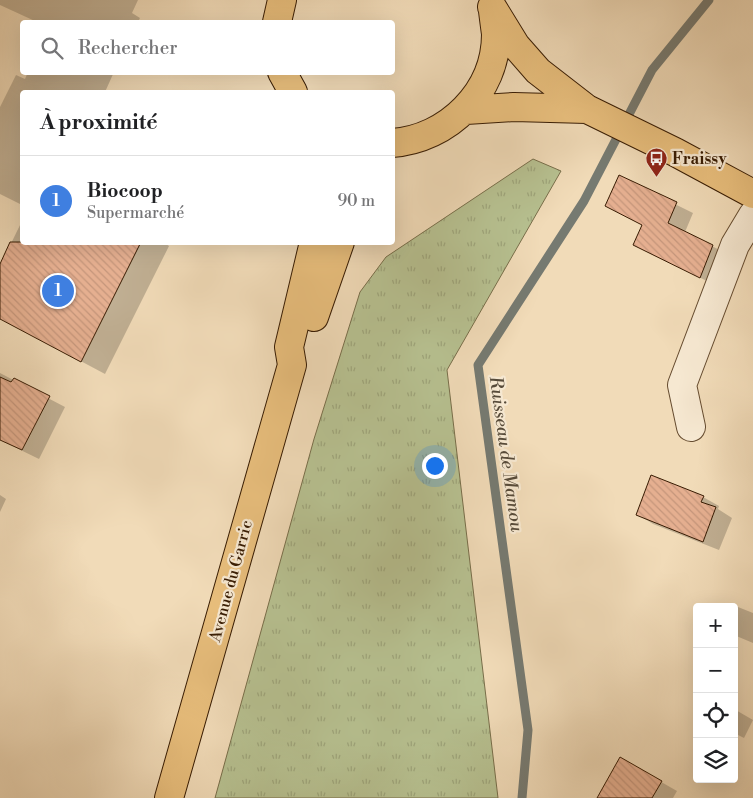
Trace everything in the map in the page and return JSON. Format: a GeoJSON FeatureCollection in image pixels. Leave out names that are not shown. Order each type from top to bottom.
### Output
{"type":"FeatureCollection","features":[{"type":"Feature","properties":{"kind":"main road"},"geometry":{"type":"LineString","coordinates":[[491,4],[516,46],[538,71],[587,109],[753,194]]}},
{"type":"Feature","properties":{"kind":"main road"},"geometry":{"type":"LineString","coordinates":[[395,155],[402,142],[440,130],[466,110],[482,88],[492,62],[496,35],[491,4]]}},
{"type":"Feature","properties":{"kind":"main road"},"geometry":{"type":"LineString","coordinates":[[284,75],[292,90]]}},
{"type":"Feature","properties":{"kind":"main road"},"geometry":{"type":"LineString","coordinates":[[466,110],[514,107],[587,109]]}},
{"type":"Feature","properties":{"kind":"main road","name":"Avenue du Garric"},"geometry":{"type":"LineString","coordinates":[[292,365],[289,347],[313,245]]}},
{"type":"Feature","properties":{"kind":"main road","name":"Avenue du Garric"},"geometry":{"type":"LineString","coordinates":[[169,798],[292,365],[304,351],[321,293],[339,245]]}},
{"type":"Feature","properties":{"kind":"street"},"geometry":{"type":"LineString","coordinates":[[691,427],[682,386],[735,245],[753,215]]}},
{"type":"Feature","properties":{"kind":"green space"},"geometry":{"type":"Polygon","coordinates":[[[533,159],[561,171],[447,370],[498,798],[215,798],[314,439],[360,292],[386,257],[533,159]]]}},
{"type":"Feature","properties":{"kind":"building"},"geometry":{"type":"Polygon","coordinates":[[[619,175],[677,202],[668,223],[713,245],[700,278],[633,245],[642,225],[605,206],[619,175]]]}},
{"type":"Feature","properties":{"kind":"building"},"geometry":{"type":"Polygon","coordinates":[[[10,242],[20,242],[20,245],[140,245],[81,362],[0,319],[0,264],[10,242]]]}},
{"type":"Feature","properties":{"kind":"building"},"geometry":{"type":"Polygon","coordinates":[[[0,377],[11,382],[14,378],[50,396],[22,450],[0,440],[0,377]]]}},
{"type":"Feature","properties":{"kind":"building"},"geometry":{"type":"Polygon","coordinates":[[[651,475],[704,496],[701,502],[716,507],[703,542],[636,515],[651,475]]]}},
{"type":"Feature","properties":{"kind":"building"},"geometry":{"type":"Polygon","coordinates":[[[620,757],[662,781],[652,798],[597,798],[620,757]]]}},
{"type":"Feature","properties":{"kind":"waterway","name":"Ruisseau de Mamou"},"geometry":{"type":"LineString","coordinates":[[522,798],[528,730],[478,365],[584,201],[652,70],[709,0]]}},
{"type":"Feature","properties":{"kind":"place","name":"Fraissy"},"geometry":{"type":"Point","coordinates":[656,178]}},
{"type":"Feature","properties":{"kind":"place","name":"Biocoop"},"geometry":{"type":"Point","coordinates":[58,291]}}]}
